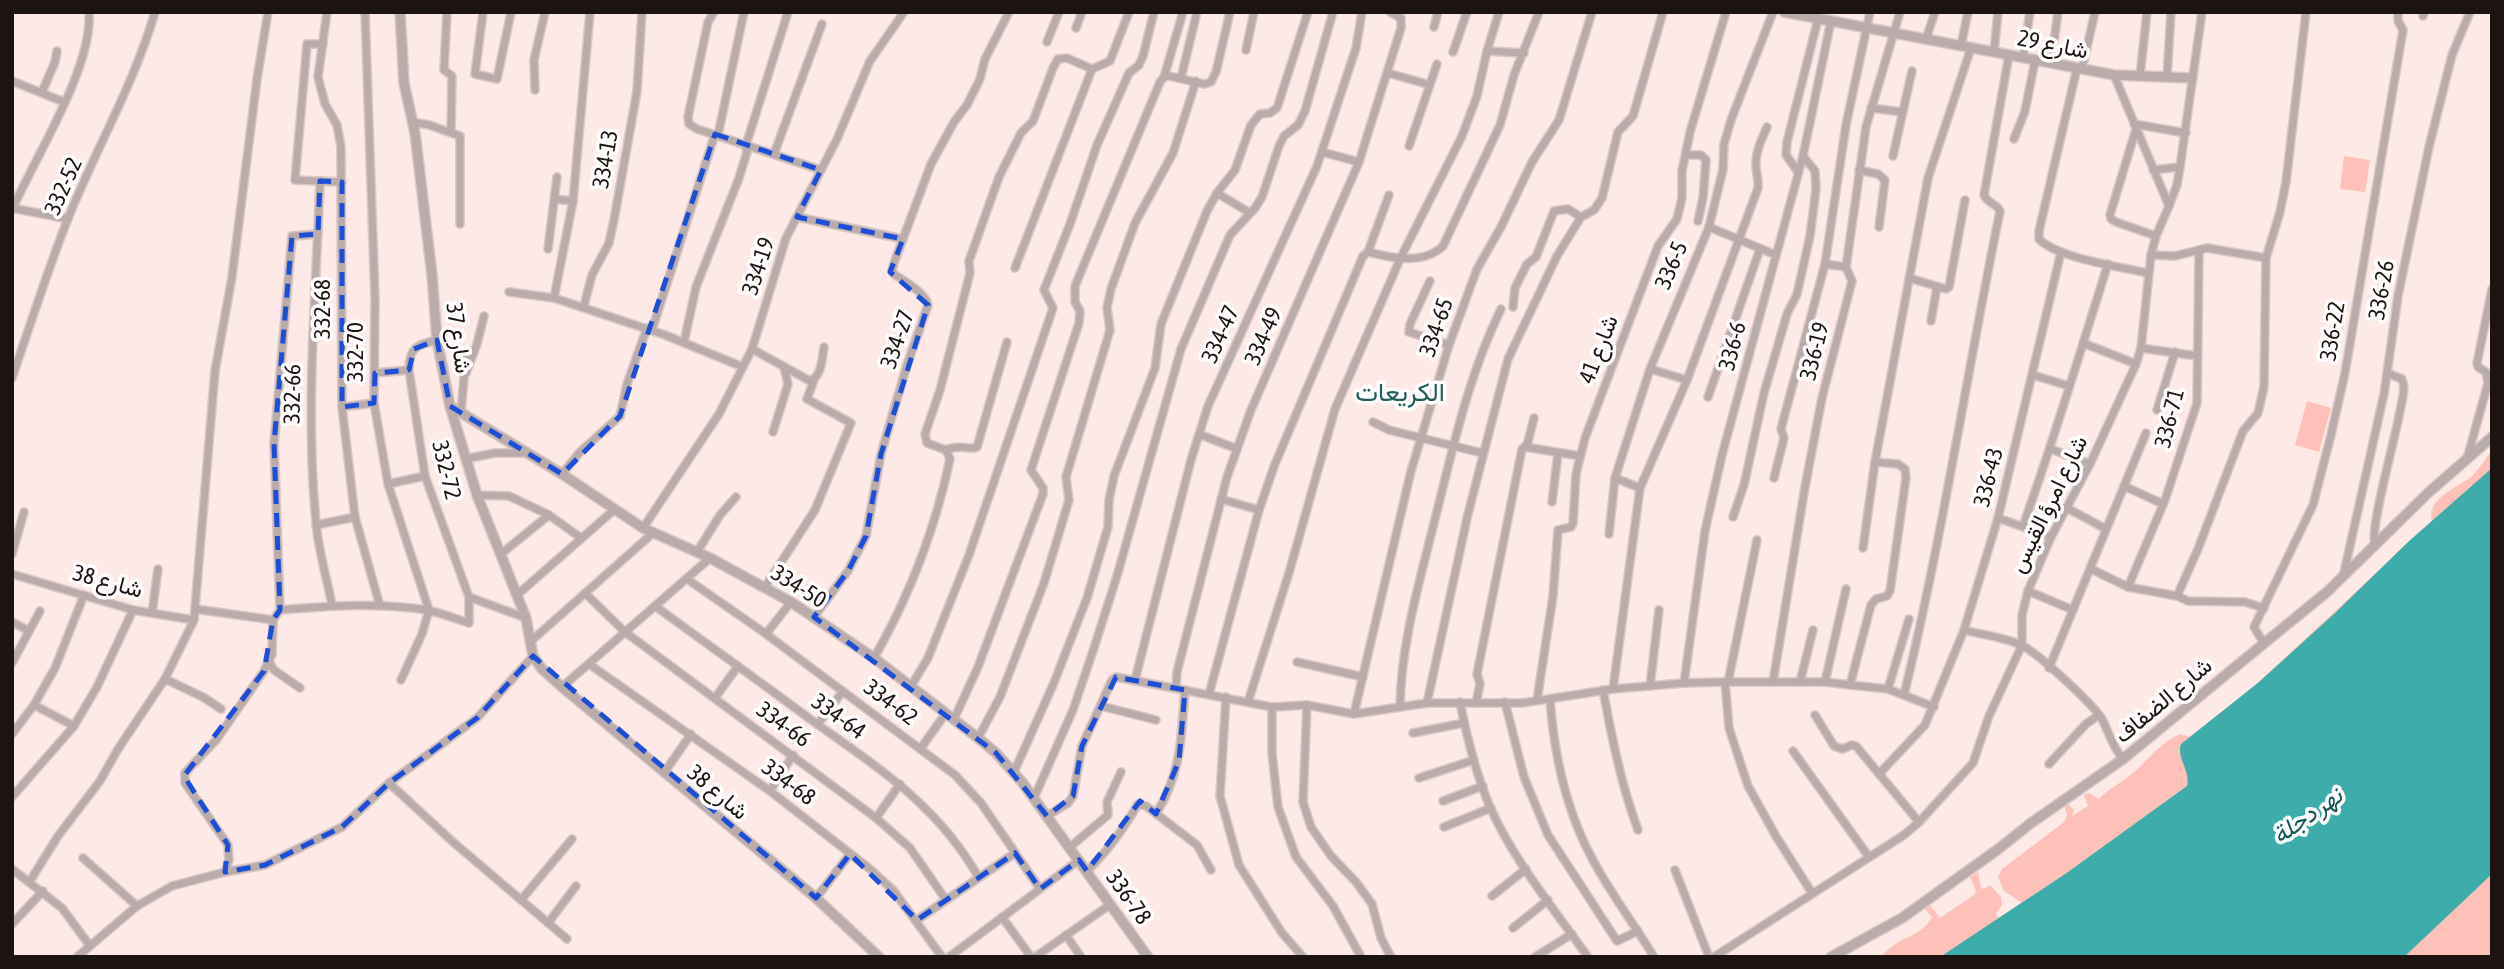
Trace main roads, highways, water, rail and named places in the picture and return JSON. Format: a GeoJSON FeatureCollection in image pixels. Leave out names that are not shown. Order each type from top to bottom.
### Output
{"type":"FeatureCollection","features":[{"type":"Feature","properties":{"kind":"water","name":"نهر دجلة"},"geometry":{"type":"Polygon","coordinates":[[[2492,468],[2492,874],[2404,957],[1940,957],[2068,872],[2187,786],[2187,775],[2180,754],[2181,744],[2259,682],[2408,542],[2492,468]]]}},
{"type":"Feature","properties":{"kind":"district","name":"الكريعات"},"geometry":{"type":"Point","coordinates":[1400,392]}}]}
